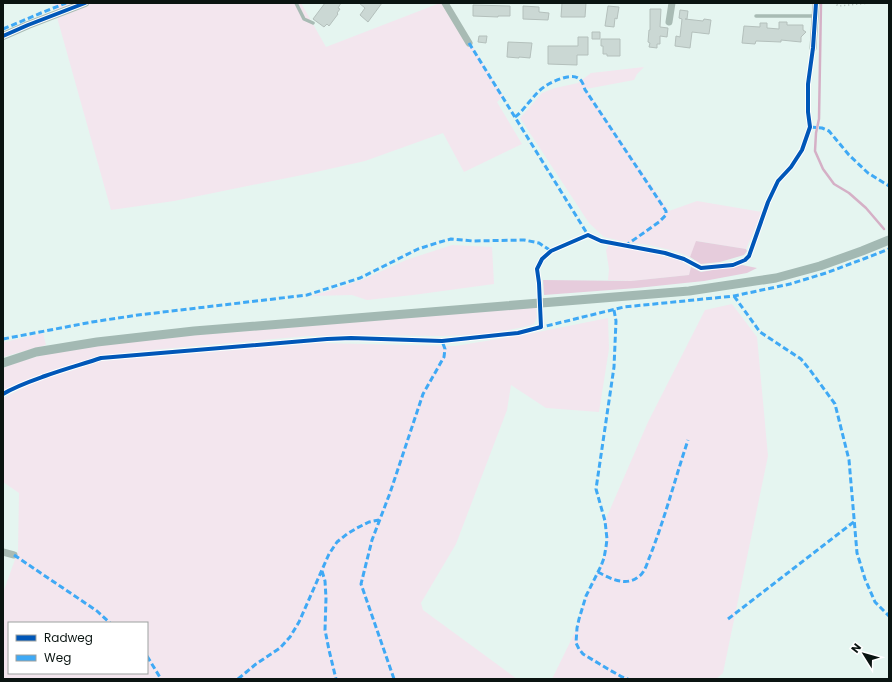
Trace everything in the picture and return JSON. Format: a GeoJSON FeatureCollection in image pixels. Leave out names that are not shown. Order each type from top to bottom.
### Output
{"type":"FeatureCollection","features":[{"type":"Feature","properties":{"kind":"main road"},"geometry":{"type":"LineString","coordinates":[[3,363],[36,352],[97,342],[194,331],[689,291],[776,278],[820,266],[889,240]]}},
{"type":"Feature","properties":{"kind":"street"},"geometry":{"type":"LineString","coordinates":[[3,36],[85,3]]}},
{"type":"Feature","properties":{"kind":"street"},"geometry":{"type":"LineString","coordinates":[[445,3],[469,43]]}},
{"type":"Feature","properties":{"kind":"street"},"geometry":{"type":"LineString","coordinates":[[669,22],[672,3]]}},
{"type":"Feature","properties":{"kind":"street"},"geometry":{"type":"LineString","coordinates":[[813,48],[816,3]]}},
{"type":"Feature","properties":{"kind":"street"},"geometry":{"type":"LineString","coordinates":[[3,552],[14,555]]}},
{"type":"Feature","properties":{"kind":"lane"},"geometry":{"type":"LineString","coordinates":[[296,3],[304,19],[313,23]]}},
{"type":"Feature","properties":{"kind":"lane"},"geometry":{"type":"LineString","coordinates":[[756,16],[816,16]]}},
{"type":"Feature","properties":{"kind":"path"},"geometry":{"type":"LineString","coordinates":[[833,3],[839,6],[869,3]]}},
{"type":"Feature","properties":{"kind":"shaded area"},"geometry":{"type":"Polygon","coordinates":[[[53,3],[301,3],[326,47],[440,3],[446,3],[503,96],[497,102],[522,144],[464,172],[443,133],[365,161],[174,201],[111,210],[53,3]]]}},
{"type":"Feature","properties":{"kind":"shaded area"},"geometry":{"type":"Polygon","coordinates":[[[644,67],[637,74],[634,80],[586,89],[669,211],[697,201],[762,212],[746,249],[697,241],[690,257],[675,251],[604,237],[589,223],[520,118],[542,93],[555,88],[578,83],[591,73],[644,67]]]}},
{"type":"Feature","properties":{"kind":"shaded area"},"geometry":{"type":"Polygon","coordinates":[[[696,241],[746,249],[747,251],[744,255],[720,262],[701,264],[690,257],[696,241]]]}},
{"type":"Feature","properties":{"kind":"shaded area"},"geometry":{"type":"Polygon","coordinates":[[[452,245],[492,247],[494,284],[367,300],[352,295],[311,296],[364,279],[406,260],[452,245]]]}},
{"type":"Feature","properties":{"kind":"shaded area"},"geometry":{"type":"Polygon","coordinates":[[[609,245],[679,260],[691,267],[689,275],[631,281],[608,280],[609,269],[606,250],[609,245]]]}},
{"type":"Feature","properties":{"kind":"shaded area"},"geometry":{"type":"Polygon","coordinates":[[[742,265],[757,268],[747,273],[704,281],[544,295],[543,280],[631,281],[689,275],[691,267],[701,272],[742,265]]]}},
{"type":"Feature","properties":{"kind":"shaded area"},"geometry":{"type":"Polygon","coordinates":[[[732,304],[757,337],[768,456],[723,673],[716,679],[552,679],[577,628],[586,596],[604,558],[607,539],[605,521],[648,422],[705,310],[732,304]]]}},
{"type":"Feature","properties":{"kind":"shaded area"},"geometry":{"type":"Polygon","coordinates":[[[536,307],[537,317],[534,324],[486,334],[443,336],[308,336],[129,352],[100,356],[53,370],[11,386],[3,391],[3,368],[21,361],[58,351],[124,341],[536,307]]]}},
{"type":"Feature","properties":{"kind":"shaded area"},"geometry":{"type":"Polygon","coordinates":[[[608,318],[609,349],[599,412],[546,408],[511,385],[507,410],[456,544],[421,603],[423,610],[517,679],[3,679],[3,593],[18,551],[19,493],[3,482],[3,398],[35,382],[102,361],[319,343],[455,346],[523,335],[608,318]]]}},
{"type":"Feature","properties":{"kind":"shaded area"},"geometry":{"type":"Polygon","coordinates":[[[43,333],[46,345],[3,357],[3,341],[5,342],[43,333]]]}},
{"type":"Feature","properties":{"kind":"building"},"geometry":{"type":"Polygon","coordinates":[[[325,3],[341,3],[338,8],[340,9],[337,13],[338,14],[329,26],[327,24],[324,27],[313,19],[325,3]]]}},
{"type":"Feature","properties":{"kind":"building"},"geometry":{"type":"Polygon","coordinates":[[[359,3],[382,3],[368,22],[360,15],[365,8],[359,3]]]}},
{"type":"Feature","properties":{"kind":"building"},"geometry":{"type":"Polygon","coordinates":[[[562,3],[586,3],[585,17],[561,17],[562,3]]]}},
{"type":"Feature","properties":{"kind":"building"},"geometry":{"type":"Polygon","coordinates":[[[473,5],[510,6],[510,16],[473,16],[473,5]]]}},
{"type":"Feature","properties":{"kind":"building"},"geometry":{"type":"Polygon","coordinates":[[[523,6],[539,7],[539,12],[549,13],[548,20],[523,19],[523,6]]]}},
{"type":"Feature","properties":{"kind":"building"},"geometry":{"type":"Polygon","coordinates":[[[608,6],[619,7],[617,19],[615,18],[614,27],[605,26],[608,6]]]}},
{"type":"Feature","properties":{"kind":"building"},"geometry":{"type":"Polygon","coordinates":[[[650,9],[661,9],[660,27],[668,28],[667,37],[660,36],[660,44],[657,44],[657,48],[649,47],[650,43],[648,42],[650,30],[650,9]]]}},
{"type":"Feature","properties":{"kind":"building"},"geometry":{"type":"Polygon","coordinates":[[[680,10],[688,11],[687,19],[685,19],[703,21],[704,19],[711,20],[709,34],[692,32],[690,48],[675,46],[676,36],[680,37],[682,19],[679,18],[680,10]]]}},
{"type":"Feature","properties":{"kind":"building"},"geometry":{"type":"Polygon","coordinates":[[[779,22],[787,22],[787,25],[803,25],[803,30],[806,32],[801,37],[801,42],[781,40],[781,42],[756,41],[755,44],[742,43],[744,26],[760,27],[760,23],[767,23],[767,28],[779,29],[779,22]]]}},
{"type":"Feature","properties":{"kind":"building"},"geometry":{"type":"Polygon","coordinates":[[[592,32],[600,32],[600,39],[592,39],[592,32]]]}},
{"type":"Feature","properties":{"kind":"building"},"geometry":{"type":"Polygon","coordinates":[[[479,36],[487,36],[486,43],[478,42],[479,36]]]}},
{"type":"Feature","properties":{"kind":"building"},"geometry":{"type":"Polygon","coordinates":[[[578,37],[588,37],[588,55],[577,55],[577,65],[548,64],[548,46],[578,46],[578,37]]]}},
{"type":"Feature","properties":{"kind":"building"},"geometry":{"type":"Polygon","coordinates":[[[601,39],[620,39],[620,56],[607,56],[607,54],[603,54],[601,39]]]}},
{"type":"Feature","properties":{"kind":"building"},"geometry":{"type":"Polygon","coordinates":[[[508,42],[532,43],[530,58],[507,57],[508,42]]]}},
{"type":"Feature","properties":{"kind":"waterway"},"geometry":{"type":"LineString","coordinates":[[821,3],[819,119],[816,133],[815,151],[823,169],[834,184],[849,193],[866,208],[884,229]]}},
{"type":"Feature","properties":{"kind":"marked path"},"geometry":{"type":"LineString","coordinates":[[3,29],[66,3]]}},
{"type":"Feature","properties":{"kind":"marked path"},"geometry":{"type":"LineString","coordinates":[[469,43],[590,236]]}},
{"type":"Feature","properties":{"kind":"marked path"},"geometry":{"type":"LineString","coordinates":[[515,117],[538,92],[550,84],[568,77],[576,77],[583,83],[585,90],[666,211],[666,215],[659,222],[625,246]]}},
{"type":"Feature","properties":{"kind":"marked path"},"geometry":{"type":"LineString","coordinates":[[810,127],[822,128],[829,131],[849,155],[868,173],[889,186]]}},
{"type":"Feature","properties":{"kind":"marked path"},"geometry":{"type":"LineString","coordinates":[[3,339],[138,315],[307,295],[360,278],[418,249],[451,239],[473,241],[524,240],[539,243],[551,251]]}},
{"type":"Feature","properties":{"kind":"marked path"},"geometry":{"type":"LineString","coordinates":[[538,328],[624,307],[734,296],[790,284],[826,273],[889,249]]}},
{"type":"Feature","properties":{"kind":"marked path"},"geometry":{"type":"LineString","coordinates":[[734,296],[760,332],[801,359],[835,404],[849,460],[857,553],[865,579],[875,602],[889,616]]}},
{"type":"Feature","properties":{"kind":"marked path"},"geometry":{"type":"LineString","coordinates":[[614,310],[616,321],[614,367],[596,489],[605,521],[607,539],[604,558],[586,596],[579,619],[576,643],[583,654],[628,679]]}},
{"type":"Feature","properties":{"kind":"marked path"},"geometry":{"type":"LineString","coordinates":[[394,679],[361,584],[372,540],[390,493],[423,394],[444,357],[445,349],[442,341]]}},
{"type":"Feature","properties":{"kind":"marked path"},"geometry":{"type":"LineString","coordinates":[[598,572],[612,579],[623,581],[633,580],[642,573],[647,565],[688,440]]}},
{"type":"Feature","properties":{"kind":"marked path"},"geometry":{"type":"LineString","coordinates":[[238,679],[256,664],[280,648],[290,637],[299,622],[329,554],[337,542],[357,528],[369,522],[379,520]]}},
{"type":"Feature","properties":{"kind":"marked path"},"geometry":{"type":"LineString","coordinates":[[728,619],[855,521]]}},
{"type":"Feature","properties":{"kind":"marked path"},"geometry":{"type":"LineString","coordinates":[[14,555],[97,611],[109,622]]}},
{"type":"Feature","properties":{"kind":"marked path"},"geometry":{"type":"LineString","coordinates":[[322,571],[325,581],[326,598],[325,630],[336,679]]}},
{"type":"Feature","properties":{"kind":"marked path"},"geometry":{"type":"LineString","coordinates":[[148,658],[161,679]]}},
{"type":"Feature","properties":{"kind":"cycle path"},"geometry":{"type":"LineString","coordinates":[[3,36],[85,3]]}},
{"type":"Feature","properties":{"kind":"cycle path"},"geometry":{"type":"LineString","coordinates":[[3,394],[34,380],[101,358],[327,339],[351,338],[442,341],[518,333],[541,327],[537,269],[542,259],[551,251],[588,235],[601,241],[665,253],[684,259],[701,268],[733,265],[745,260],[749,256],[768,202],[778,181],[791,167],[802,150],[810,127],[808,112],[808,84],[813,48],[816,3]]}}]}
